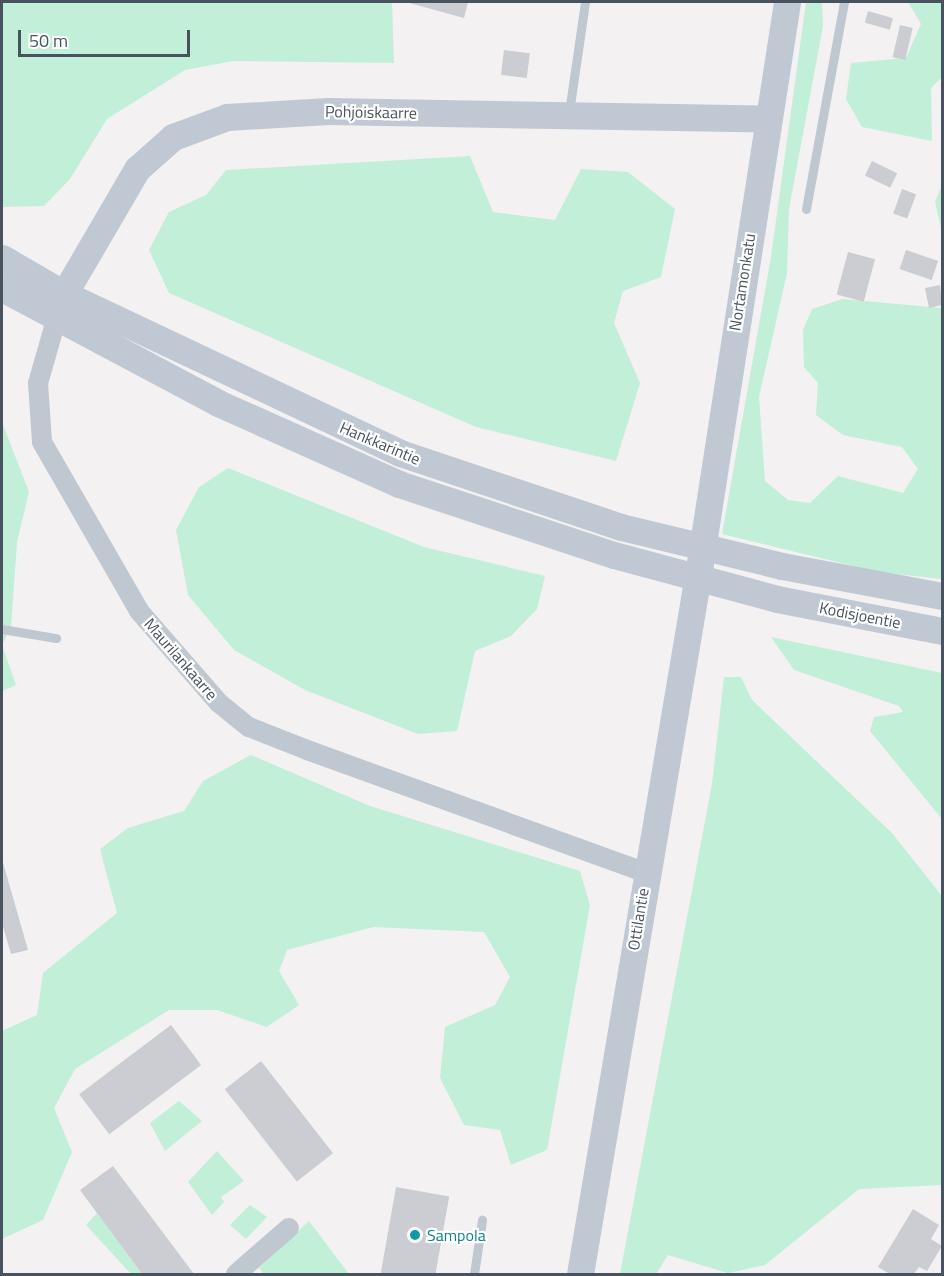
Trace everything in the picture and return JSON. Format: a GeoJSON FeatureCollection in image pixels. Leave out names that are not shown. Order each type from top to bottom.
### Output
{"type":"FeatureCollection","features":[{"type":"Feature","properties":{"kind":"main road","name":"Nortamonkatu"},"geometry":{"type":"LineString","coordinates":[[700,563],[766,119],[787,2]]}},
{"type":"Feature","properties":{"kind":"main road","name":"Pohjoiskaarre"},"geometry":{"type":"LineString","coordinates":[[60,306],[137,169],[156,149],[198,126],[227,117],[328,111],[766,119]]}},
{"type":"Feature","properties":{"kind":"main road","name":"Hankkarintie"},"geometry":{"type":"LineString","coordinates":[[2,258],[60,306],[218,403],[399,484],[614,555],[777,599]]}},
{"type":"Feature","properties":{"kind":"main road","name":"Hankkarintie"},"geometry":{"type":"LineString","coordinates":[[2,288],[60,306],[400,453],[621,527],[782,566]]}},
{"type":"Feature","properties":{"kind":"main road","name":"Ottilantie"},"geometry":{"type":"LineString","coordinates":[[580,1275],[700,563]]}},
{"type":"Feature","properties":{"kind":"main road","name":"Kodisjoentie"},"geometry":{"type":"LineString","coordinates":[[782,566],[942,596]]}},
{"type":"Feature","properties":{"kind":"main road","name":"Kodisjoentie"},"geometry":{"type":"LineString","coordinates":[[777,599],[942,631]]}},
{"type":"Feature","properties":{"kind":"street","name":"Maurilankaarre"},"geometry":{"type":"LineString","coordinates":[[60,306],[38,383],[42,442],[139,611],[219,703],[249,727],[646,873]]}},
{"type":"Feature","properties":{"kind":"street"},"geometry":{"type":"LineString","coordinates":[[236,1275],[289,1228]]}},
{"type":"Feature","properties":{"kind":"lane"},"geometry":{"type":"LineString","coordinates":[[568,116],[585,2]]}},
{"type":"Feature","properties":{"kind":"lane"},"geometry":{"type":"LineString","coordinates":[[806,209],[844,2]]}},
{"type":"Feature","properties":{"kind":"lane"},"geometry":{"type":"LineString","coordinates":[[2,630],[56,638]]}},
{"type":"Feature","properties":{"kind":"lane"},"geometry":{"type":"LineString","coordinates":[[474,1275],[482,1220]]}},
{"type":"Feature","properties":{"kind":"green space"},"geometry":{"type":"Polygon","coordinates":[[[2,2],[392,2],[394,63],[233,61],[185,70],[107,119],[70,179],[44,206],[2,207],[2,2]]]}},
{"type":"Feature","properties":{"kind":"green space"},"geometry":{"type":"Polygon","coordinates":[[[806,2],[822,2],[823,26],[789,209],[787,273],[759,397],[765,481],[788,500],[810,503],[838,476],[903,493],[918,469],[902,447],[843,435],[816,415],[818,383],[804,367],[803,330],[812,309],[842,299],[942,308],[942,579],[878,572],[722,534],[771,257],[806,2]]]}},
{"type":"Feature","properties":{"kind":"green space"},"geometry":{"type":"Polygon","coordinates":[[[908,2],[942,2],[942,77],[931,88],[932,141],[862,127],[846,99],[851,63],[906,58],[921,24],[908,2]]]}},
{"type":"Feature","properties":{"kind":"green space"},"geometry":{"type":"Polygon","coordinates":[[[470,156],[493,212],[555,220],[581,169],[628,172],[675,209],[661,277],[623,291],[614,323],[640,383],[616,461],[476,427],[169,293],[149,250],[169,212],[206,195],[226,170],[470,156]]]}},
{"type":"Feature","properties":{"kind":"green space"},"geometry":{"type":"Polygon","coordinates":[[[942,185],[942,231],[935,202],[942,185]]]}},
{"type":"Feature","properties":{"kind":"green space"},"geometry":{"type":"Polygon","coordinates":[[[2,422],[29,492],[17,542],[11,628],[2,645],[2,422]]]}},
{"type":"Feature","properties":{"kind":"green space"},"geometry":{"type":"Polygon","coordinates":[[[228,468],[424,547],[545,576],[537,609],[511,636],[475,651],[457,731],[418,734],[305,690],[234,650],[188,595],[176,530],[199,487],[228,468]]]}},
{"type":"Feature","properties":{"kind":"green space"},"geometry":{"type":"Polygon","coordinates":[[[771,637],[942,673],[942,819],[870,731],[874,717],[903,712],[899,706],[794,670],[771,637]]]}},
{"type":"Feature","properties":{"kind":"green space"},"geometry":{"type":"Polygon","coordinates":[[[2,645],[16,685],[2,691],[2,645]]]}},
{"type":"Feature","properties":{"kind":"green space"},"geometry":{"type":"Polygon","coordinates":[[[724,677],[741,677],[752,700],[892,833],[942,896],[942,1185],[859,1189],[765,1265],[728,1273],[668,1255],[656,1274],[620,1274],[712,784],[724,677]]]}},
{"type":"Feature","properties":{"kind":"green space"},"geometry":{"type":"Polygon","coordinates":[[[251,755],[370,806],[580,871],[590,905],[547,1150],[511,1165],[500,1130],[464,1125],[440,1078],[445,1027],[495,1005],[510,977],[484,932],[373,927],[287,950],[279,971],[299,1005],[267,1027],[217,1010],[169,1010],[75,1069],[54,1108],[72,1152],[43,1220],[2,1239],[2,1031],[37,1015],[43,973],[117,913],[100,849],[128,828],[184,811],[203,781],[251,755]]]}},
{"type":"Feature","properties":{"kind":"green space"},"geometry":{"type":"Polygon","coordinates":[[[179,1101],[202,1121],[165,1151],[150,1123],[179,1101]]]}},
{"type":"Feature","properties":{"kind":"green space"},"geometry":{"type":"Polygon","coordinates":[[[217,1151],[244,1181],[221,1197],[224,1202],[212,1215],[188,1182],[217,1151]]]}},
{"type":"Feature","properties":{"kind":"green space"},"geometry":{"type":"Polygon","coordinates":[[[250,1205],[267,1217],[246,1239],[230,1225],[250,1205]]]}},
{"type":"Feature","properties":{"kind":"green space"},"geometry":{"type":"Polygon","coordinates":[[[97,1213],[142,1274],[131,1274],[86,1225],[97,1213]]]}},
{"type":"Feature","properties":{"kind":"green space"},"geometry":{"type":"Polygon","coordinates":[[[309,1221],[349,1274],[264,1274],[259,1268],[309,1221]]]}},
{"type":"Feature","properties":{"kind":"building"},"geometry":{"type":"Polygon","coordinates":[[[406,2],[468,2],[464,18],[406,2]]]}},
{"type":"Feature","properties":{"kind":"building"},"geometry":{"type":"Polygon","coordinates":[[[868,11],[893,18],[890,30],[865,23],[868,11]]]}},
{"type":"Feature","properties":{"kind":"building"},"geometry":{"type":"Polygon","coordinates":[[[900,25],[913,28],[905,60],[893,57],[900,25]]]}},
{"type":"Feature","properties":{"kind":"building"},"geometry":{"type":"Polygon","coordinates":[[[504,50],[530,53],[527,78],[501,75],[504,50]]]}},
{"type":"Feature","properties":{"kind":"building"},"geometry":{"type":"Polygon","coordinates":[[[872,161],[897,173],[890,188],[865,175],[872,161]]]}},
{"type":"Feature","properties":{"kind":"building"},"geometry":{"type":"Polygon","coordinates":[[[902,189],[916,194],[907,219],[893,213],[902,189]]]}},
{"type":"Feature","properties":{"kind":"building"},"geometry":{"type":"Polygon","coordinates":[[[906,250],[938,261],[932,280],[899,269],[906,250]]]}},
{"type":"Feature","properties":{"kind":"building"},"geometry":{"type":"Polygon","coordinates":[[[848,252],[875,259],[864,302],[837,295],[848,252]]]}},
{"type":"Feature","properties":{"kind":"building"},"geometry":{"type":"Polygon","coordinates":[[[940,285],[942,305],[929,308],[925,288],[940,285]]]}},
{"type":"Feature","properties":{"kind":"building"},"geometry":{"type":"Polygon","coordinates":[[[2,859],[28,950],[11,954],[2,923],[2,859]]]}},
{"type":"Feature","properties":{"kind":"building"},"geometry":{"type":"Polygon","coordinates":[[[171,1025],[201,1065],[109,1134],[79,1094],[171,1025]]]}},
{"type":"Feature","properties":{"kind":"building"},"geometry":{"type":"Polygon","coordinates":[[[261,1061],[333,1153],[297,1182],[225,1089],[261,1061]]]}},
{"type":"Feature","properties":{"kind":"building"},"geometry":{"type":"Polygon","coordinates":[[[113,1166],[194,1274],[142,1274],[80,1190],[113,1166]]]}},
{"type":"Feature","properties":{"kind":"building","name":"Sampola"},"geometry":{"type":"Polygon","coordinates":[[[396,1187],[449,1196],[435,1274],[381,1274],[396,1187]]]}},
{"type":"Feature","properties":{"kind":"building"},"geometry":{"type":"Polygon","coordinates":[[[913,1209],[939,1225],[931,1239],[942,1246],[927,1271],[919,1267],[914,1274],[890,1274],[878,1267],[913,1209]]]}},
{"type":"Feature","properties":{"kind":"place","name":"Sampola"},"geometry":{"type":"Point","coordinates":[415,1235]}}]}
